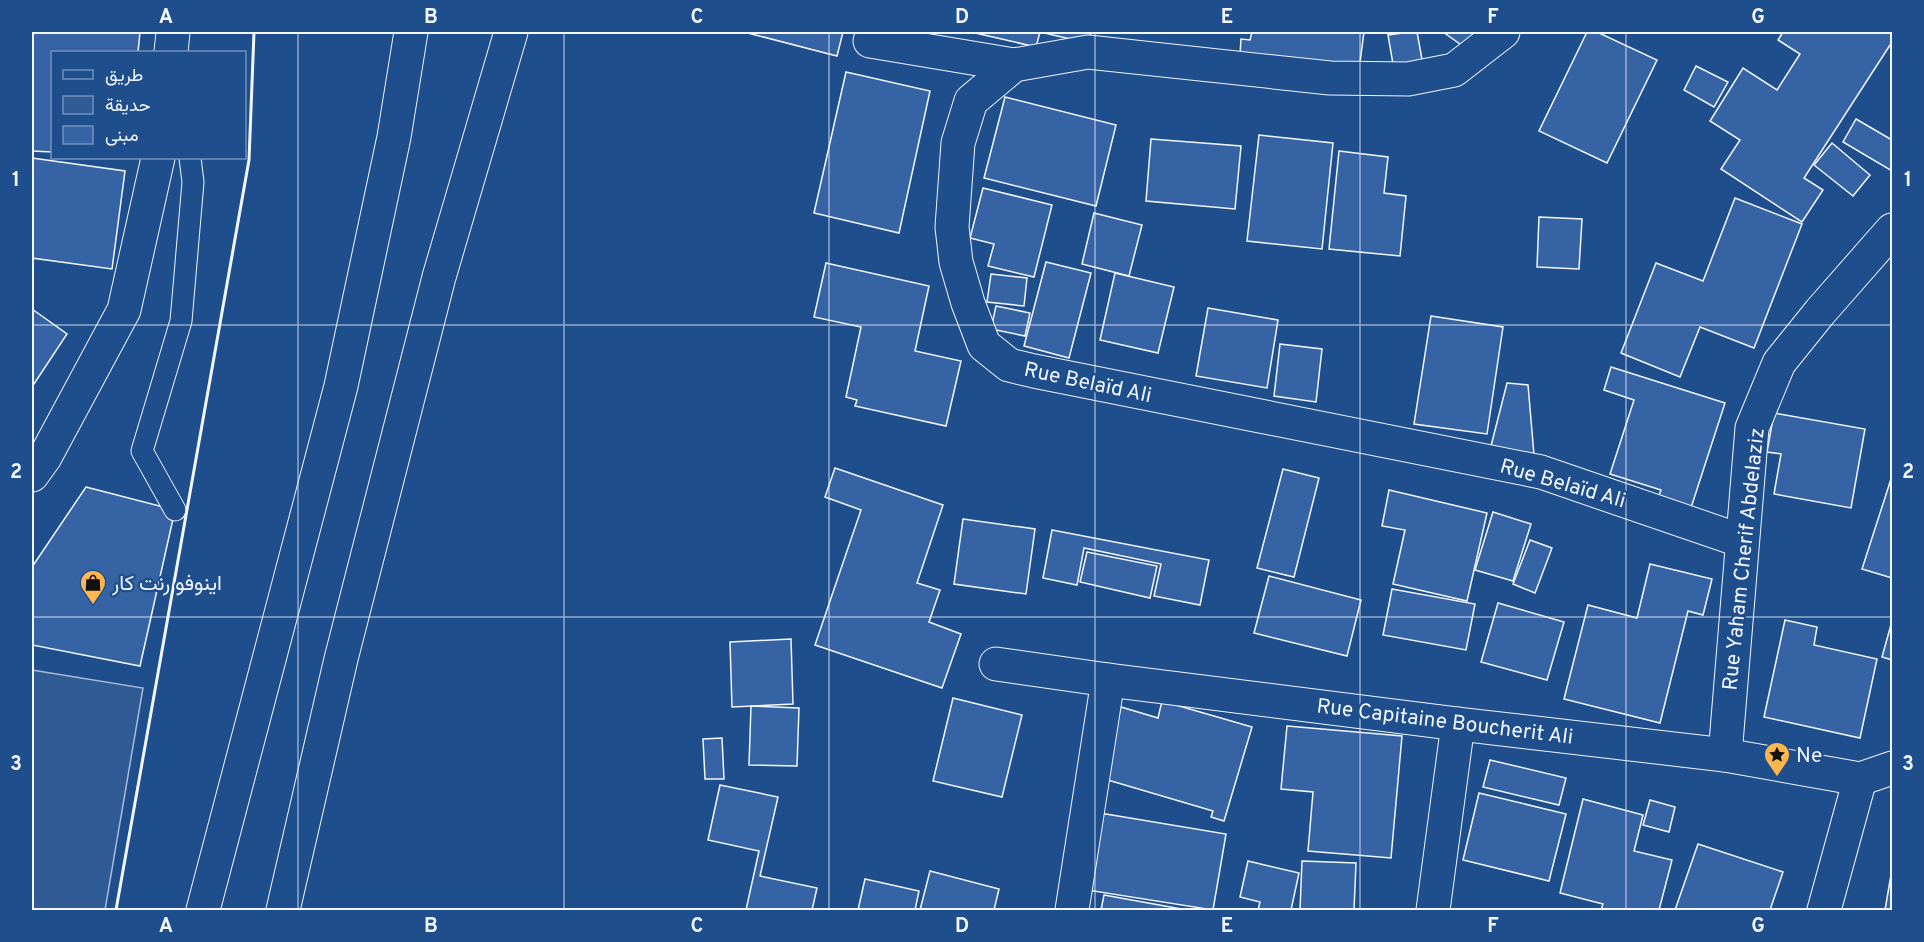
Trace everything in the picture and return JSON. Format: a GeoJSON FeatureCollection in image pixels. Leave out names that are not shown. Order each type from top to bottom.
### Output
{"type":"FeatureCollection","features":[{"type":"Feature","properties":{"kind":"main road"},"geometry":{"type":"LineString","coordinates":[[351,339],[373,175],[387,32]]}},
{"type":"Feature","properties":{"kind":"main road"},"geometry":{"type":"LineString","coordinates":[[203,910],[341,386],[394,137],[411,32]]}},
{"type":"Feature","properties":{"kind":"main road"},"geometry":{"type":"LineString","coordinates":[[439,277],[488,32]]}},
{"type":"Feature","properties":{"kind":"main road"},"geometry":{"type":"LineString","coordinates":[[283,910],[341,659],[439,277],[511,32]]}},
{"type":"Feature","properties":{"kind":"main road","name":"Rue Belaïd Ali"},"geometry":{"type":"LineString","coordinates":[[1503,32],[1454,70],[1408,79],[1330,78],[1088,52],[1014,65],[971,101],[958,143],[952,226],[956,262],[984,345],[1009,365],[1541,472],[1742,541]]}},
{"type":"Feature","properties":{"kind":"main road"},"geometry":{"type":"LineString","coordinates":[[870,41],[1014,65]]}},
{"type":"Feature","properties":{"kind":"main road"},"geometry":{"type":"LineString","coordinates":[[32,475],[45,457],[124,310],[158,159]]}},
{"type":"Feature","properties":{"kind":"main road","name":"Rue Yaham Cherif Abdelaziz"},"geometry":{"type":"LineString","coordinates":[[1725,754],[1752,428],[1779,363],[1820,312],[1893,230]]}},
{"type":"Feature","properties":{"kind":"main road","name":"Rue Capitaine Boucherit Ali"},"geometry":{"type":"LineString","coordinates":[[996,664],[1458,724],[1725,754],[1860,779],[1893,768]]}},
{"type":"Feature","properties":{"kind":"main road"},"geometry":{"type":"LineString","coordinates":[[1072,910],[1108,680]]}},
{"type":"Feature","properties":{"kind":"main road"},"geometry":{"type":"LineString","coordinates":[[1433,910],[1458,724]]}},
{"type":"Feature","properties":{"kind":"main road"},"geometry":{"type":"LineString","coordinates":[[1824,910],[1860,779]]}},
{"type":"Feature","properties":{"kind":"lane"},"geometry":{"type":"LineString","coordinates":[[176,510],[142,451],[181,321],[193,182],[189,159]]}},
{"type":"Feature","properties":{"kind":"green space"},"geometry":{"type":"Polygon","coordinates":[[[32,670],[143,688],[105,910],[32,910],[32,670]]]}},
{"type":"Feature","properties":{"kind":"building"},"geometry":{"type":"Polygon","coordinates":[[[32,32],[140,32],[138,51],[51,51],[51,152],[32,151],[32,32]]]}},
{"type":"Feature","properties":{"kind":"building"},"geometry":{"type":"Polygon","coordinates":[[[744,32],[843,32],[837,56],[744,32]]]}},
{"type":"Feature","properties":{"kind":"building"},"geometry":{"type":"Polygon","coordinates":[[[971,32],[1040,32],[1036,47],[971,32]]]}},
{"type":"Feature","properties":{"kind":"building"},"geometry":{"type":"Polygon","coordinates":[[[1044,32],[1091,32],[1088,43],[1044,32]]]}},
{"type":"Feature","properties":{"kind":"building"},"geometry":{"type":"Polygon","coordinates":[[[1252,32],[1364,32],[1359,70],[1240,55],[1241,39],[1250,40],[1252,32]]]}},
{"type":"Feature","properties":{"kind":"building"},"geometry":{"type":"Polygon","coordinates":[[[1417,32],[1423,65],[1394,70],[1388,35],[1417,32]]]}},
{"type":"Feature","properties":{"kind":"building"},"geometry":{"type":"Polygon","coordinates":[[[1443,32],[1484,32],[1470,51],[1443,32]]]}},
{"type":"Feature","properties":{"kind":"building"},"geometry":{"type":"Polygon","coordinates":[[[1587,32],[1597,32],[1657,60],[1607,163],[1539,131],[1587,32]]]}},
{"type":"Feature","properties":{"kind":"building"},"geometry":{"type":"Polygon","coordinates":[[[1783,32],[1892,32],[1892,42],[1804,178],[1823,190],[1802,222],[1721,169],[1740,140],[1710,121],[1743,68],[1777,90],[1800,54],[1778,40],[1783,32]]]}},
{"type":"Feature","properties":{"kind":"building"},"geometry":{"type":"Polygon","coordinates":[[[1696,66],[1728,82],[1714,107],[1684,90],[1696,66]]]}},
{"type":"Feature","properties":{"kind":"building"},"geometry":{"type":"Polygon","coordinates":[[[846,72],[930,91],[899,233],[814,213],[846,72]]]}},
{"type":"Feature","properties":{"kind":"building"},"geometry":{"type":"Polygon","coordinates":[[[1005,97],[1116,125],[1096,206],[984,178],[1005,97]]]}},
{"type":"Feature","properties":{"kind":"building"},"geometry":{"type":"Polygon","coordinates":[[[1856,119],[1892,140],[1892,171],[1843,142],[1856,119]]]}},
{"type":"Feature","properties":{"kind":"building"},"geometry":{"type":"Polygon","coordinates":[[[1259,135],[1333,143],[1322,249],[1247,241],[1259,135]]]}},
{"type":"Feature","properties":{"kind":"building"},"geometry":{"type":"Polygon","coordinates":[[[1151,139],[1241,146],[1235,209],[1146,201],[1151,139]]]}},
{"type":"Feature","properties":{"kind":"building"},"geometry":{"type":"Polygon","coordinates":[[[1832,143],[1870,175],[1853,196],[1814,165],[1832,143]]]}},
{"type":"Feature","properties":{"kind":"building"},"geometry":{"type":"Polygon","coordinates":[[[1339,151],[1388,157],[1384,193],[1406,196],[1400,256],[1329,249],[1339,151]]]}},
{"type":"Feature","properties":{"kind":"building"},"geometry":{"type":"Polygon","coordinates":[[[32,158],[125,171],[112,269],[32,258],[32,158]]]}},
{"type":"Feature","properties":{"kind":"building"},"geometry":{"type":"Polygon","coordinates":[[[983,188],[1052,205],[1034,277],[988,266],[994,244],[970,238],[983,188]]]}},
{"type":"Feature","properties":{"kind":"building"},"geometry":{"type":"Polygon","coordinates":[[[1735,198],[1802,224],[1754,348],[1700,327],[1680,377],[1621,353],[1656,263],[1703,281],[1735,198]]]}},
{"type":"Feature","properties":{"kind":"building"},"geometry":{"type":"Polygon","coordinates":[[[1094,213],[1142,225],[1129,276],[1082,264],[1094,213]]]}},
{"type":"Feature","properties":{"kind":"building"},"geometry":{"type":"Polygon","coordinates":[[[1539,217],[1582,219],[1579,269],[1537,267],[1539,217]]]}},
{"type":"Feature","properties":{"kind":"building"},"geometry":{"type":"Polygon","coordinates":[[[1046,262],[1091,273],[1069,358],[1024,346],[1046,262]]]}},
{"type":"Feature","properties":{"kind":"building"},"geometry":{"type":"Polygon","coordinates":[[[826,263],[929,286],[915,351],[961,361],[946,426],[855,406],[857,400],[846,397],[861,327],[814,317],[826,263]]]}},
{"type":"Feature","properties":{"kind":"building"},"geometry":{"type":"Polygon","coordinates":[[[1115,273],[1174,287],[1158,353],[1100,340],[1115,273]]]}},
{"type":"Feature","properties":{"kind":"building"},"geometry":{"type":"Polygon","coordinates":[[[991,274],[1027,278],[1024,306],[987,302],[991,274]]]}},
{"type":"Feature","properties":{"kind":"building"},"geometry":{"type":"Polygon","coordinates":[[[996,306],[1030,313],[1025,336],[991,329],[996,306]]]}},
{"type":"Feature","properties":{"kind":"building"},"geometry":{"type":"Polygon","coordinates":[[[1208,308],[1278,320],[1267,388],[1196,376],[1208,308]]]}},
{"type":"Feature","properties":{"kind":"building"},"geometry":{"type":"Polygon","coordinates":[[[32,309],[67,334],[32,387],[32,309]]]}},
{"type":"Feature","properties":{"kind":"building"},"geometry":{"type":"Polygon","coordinates":[[[1431,316],[1503,327],[1487,434],[1414,424],[1431,316]]]}},
{"type":"Feature","properties":{"kind":"building"},"geometry":{"type":"Polygon","coordinates":[[[1280,344],[1322,349],[1316,402],[1274,396],[1280,344]]]}},
{"type":"Feature","properties":{"kind":"building"},"geometry":{"type":"Polygon","coordinates":[[[1611,367],[1725,403],[1688,517],[1655,506],[1661,490],[1610,474],[1634,400],[1604,390],[1611,367]]]}},
{"type":"Feature","properties":{"kind":"building"},"geometry":{"type":"Polygon","coordinates":[[[1507,383],[1528,385],[1534,455],[1491,446],[1507,383]]]}},
{"type":"Feature","properties":{"kind":"building"},"geometry":{"type":"Polygon","coordinates":[[[1774,413],[1865,429],[1851,508],[1774,494],[1781,454],[1767,452],[1774,413]]]}},
{"type":"Feature","properties":{"kind":"building"},"geometry":{"type":"Polygon","coordinates":[[[835,468],[943,505],[917,583],[940,590],[929,622],[961,634],[942,688],[815,645],[861,510],[825,497],[835,468]]]}},
{"type":"Feature","properties":{"kind":"building"},"geometry":{"type":"Polygon","coordinates":[[[1283,469],[1319,478],[1294,577],[1257,568],[1283,469]]]}},
{"type":"Feature","properties":{"kind":"building"},"geometry":{"type":"Polygon","coordinates":[[[1892,479],[1892,578],[1862,569],[1892,479]]]}},
{"type":"Feature","properties":{"kind":"building","name":"اينوفو رنت كار"},"geometry":{"type":"Polygon","coordinates":[[[86,487],[175,510],[140,666],[32,645],[32,567],[86,487]]]}},
{"type":"Feature","properties":{"kind":"building"},"geometry":{"type":"Polygon","coordinates":[[[1389,490],[1487,513],[1467,601],[1393,584],[1405,530],[1382,526],[1389,490]]]}},
{"type":"Feature","properties":{"kind":"building"},"geometry":{"type":"Polygon","coordinates":[[[1493,512],[1531,524],[1513,581],[1475,570],[1493,512]]]}},
{"type":"Feature","properties":{"kind":"building"},"geometry":{"type":"Polygon","coordinates":[[[963,519],[1035,529],[1026,594],[954,584],[963,519]]]}},
{"type":"Feature","properties":{"kind":"building"},"geometry":{"type":"Polygon","coordinates":[[[1052,530],[1209,560],[1200,605],[1154,596],[1161,564],[1084,548],[1077,585],[1043,578],[1052,530]]]}},
{"type":"Feature","properties":{"kind":"building"},"geometry":{"type":"Polygon","coordinates":[[[1530,540],[1552,548],[1535,593],[1513,584],[1530,540]]]}},
{"type":"Feature","properties":{"kind":"building"},"geometry":{"type":"Polygon","coordinates":[[[1087,552],[1157,566],[1150,598],[1080,582],[1087,552]]]}},
{"type":"Feature","properties":{"kind":"building"},"geometry":{"type":"Polygon","coordinates":[[[1650,564],[1712,579],[1703,615],[1688,611],[1660,723],[1564,699],[1588,605],[1637,618],[1650,564]]]}},
{"type":"Feature","properties":{"kind":"building"},"geometry":{"type":"Polygon","coordinates":[[[1269,576],[1361,600],[1347,656],[1254,633],[1269,576]]]}},
{"type":"Feature","properties":{"kind":"building"},"geometry":{"type":"Polygon","coordinates":[[[1392,589],[1475,604],[1466,650],[1383,635],[1392,589]]]}},
{"type":"Feature","properties":{"kind":"building"},"geometry":{"type":"Polygon","coordinates":[[[1498,603],[1564,622],[1547,680],[1481,662],[1498,603]]]}},
{"type":"Feature","properties":{"kind":"building"},"geometry":{"type":"Polygon","coordinates":[[[1785,620],[1817,627],[1814,645],[1877,659],[1860,738],[1764,717],[1785,620]]]}},
{"type":"Feature","properties":{"kind":"building"},"geometry":{"type":"Polygon","coordinates":[[[1892,621],[1892,660],[1882,657],[1892,621]]]}},
{"type":"Feature","properties":{"kind":"building"},"geometry":{"type":"Polygon","coordinates":[[[791,639],[793,704],[732,707],[730,642],[791,639]]]}},
{"type":"Feature","properties":{"kind":"building"},"geometry":{"type":"Polygon","coordinates":[[[953,698],[1022,715],[1002,797],[933,781],[953,698]]]}},
{"type":"Feature","properties":{"kind":"building"},"geometry":{"type":"Polygon","coordinates":[[[1162,701],[1252,727],[1224,821],[1211,817],[1213,811],[1101,778],[1121,707],[1158,718],[1162,701]]]}},
{"type":"Feature","properties":{"kind":"building"},"geometry":{"type":"Polygon","coordinates":[[[751,706],[799,708],[797,766],[749,765],[751,706]]]}},
{"type":"Feature","properties":{"kind":"building"},"geometry":{"type":"Polygon","coordinates":[[[1287,726],[1402,736],[1391,858],[1308,851],[1313,792],[1281,789],[1287,726]]]}},
{"type":"Feature","properties":{"kind":"building"},"geometry":{"type":"Polygon","coordinates":[[[722,738],[724,779],[705,779],[703,739],[722,738]]]}},
{"type":"Feature","properties":{"kind":"building"},"geometry":{"type":"Polygon","coordinates":[[[1490,760],[1566,778],[1559,805],[1483,787],[1490,760]]]}},
{"type":"Feature","properties":{"kind":"building"},"geometry":{"type":"Polygon","coordinates":[[[720,785],[778,797],[760,876],[817,888],[812,910],[746,910],[759,851],[708,840],[720,785]]]}},
{"type":"Feature","properties":{"kind":"building"},"geometry":{"type":"Polygon","coordinates":[[[1479,793],[1566,814],[1549,881],[1463,860],[1479,793]]]}},
{"type":"Feature","properties":{"kind":"building"},"geometry":{"type":"Polygon","coordinates":[[[1583,799],[1643,815],[1634,851],[1672,860],[1659,910],[1601,910],[1603,904],[1560,893],[1583,799]]]}},
{"type":"Feature","properties":{"kind":"building"},"geometry":{"type":"Polygon","coordinates":[[[1650,800],[1675,807],[1669,832],[1643,825],[1650,800]]]}},
{"type":"Feature","properties":{"kind":"building"},"geometry":{"type":"Polygon","coordinates":[[[1100,813],[1226,834],[1213,910],[1087,890],[1100,813]]]}},
{"type":"Feature","properties":{"kind":"building"},"geometry":{"type":"Polygon","coordinates":[[[1698,844],[1783,872],[1770,910],[1675,910],[1698,844]]]}},
{"type":"Feature","properties":{"kind":"building"},"geometry":{"type":"Polygon","coordinates":[[[1248,861],[1299,873],[1291,910],[1258,910],[1260,902],[1240,897],[1248,861]]]}},
{"type":"Feature","properties":{"kind":"building"},"geometry":{"type":"Polygon","coordinates":[[[1302,861],[1356,863],[1354,910],[1300,910],[1302,861]]]}},
{"type":"Feature","properties":{"kind":"building"},"geometry":{"type":"Polygon","coordinates":[[[1892,869],[1892,910],[1885,910],[1892,869]]]}},
{"type":"Feature","properties":{"kind":"building"},"geometry":{"type":"Polygon","coordinates":[[[930,871],[999,889],[994,910],[920,910],[930,871]]]}},
{"type":"Feature","properties":{"kind":"building"},"geometry":{"type":"Polygon","coordinates":[[[865,879],[919,891],[915,910],[858,910],[865,879]]]}},
{"type":"Feature","properties":{"kind":"building"},"geometry":{"type":"Polygon","coordinates":[[[1104,895],[1187,910],[1101,910],[1104,895]]]}},
{"type":"Feature","properties":{"kind":"wall"},"geometry":{"type":"LineString","coordinates":[[116,910],[249,160],[254,32]]}},
{"type":"Feature","properties":{"kind":"place","name":"اينوفو رنت كار"},"geometry":{"type":"Point","coordinates":[93,606]}},
{"type":"Feature","properties":{"kind":"place","name":"Ne"},"geometry":{"type":"Point","coordinates":[1777,778]}}]}
